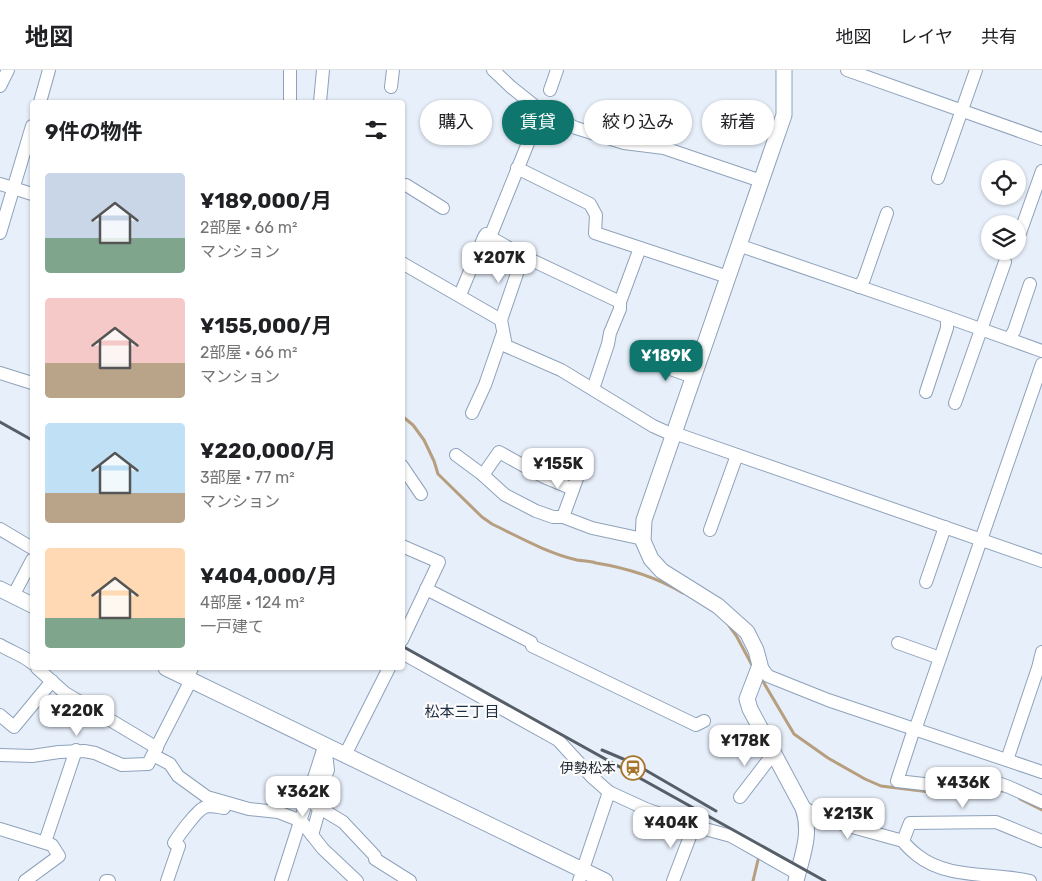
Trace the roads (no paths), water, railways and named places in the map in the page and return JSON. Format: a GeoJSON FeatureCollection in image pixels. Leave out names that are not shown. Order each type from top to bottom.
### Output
{"type":"FeatureCollection","features":[{"type":"Feature","properties":{"kind":"street"},"geometry":{"type":"LineString","coordinates":[[0,86],[8,70]]}},
{"type":"Feature","properties":{"kind":"street"},"geometry":{"type":"LineString","coordinates":[[41,100],[49,70]]}},
{"type":"Feature","properties":{"kind":"street"},"geometry":{"type":"LineString","coordinates":[[290,70],[290,100]]}},
{"type":"Feature","properties":{"kind":"street"},"geometry":{"type":"LineString","coordinates":[[320,100],[323,70]]}},
{"type":"Feature","properties":{"kind":"street"},"geometry":{"type":"LineString","coordinates":[[391,87],[393,70]]}},
{"type":"Feature","properties":{"kind":"street"},"geometry":{"type":"LineString","coordinates":[[493,70],[527,100]]}},
{"type":"Feature","properties":{"kind":"street"},"geometry":{"type":"LineString","coordinates":[[550,90],[557,70]]}},
{"type":"Feature","properties":{"kind":"street"},"geometry":{"type":"LineString","coordinates":[[405,655],[558,740],[592,777],[609,792],[646,809],[694,826],[731,836],[797,877],[807,839],[807,821],[803,808],[773,754],[750,709],[747,699],[758,671],[756,650],[747,632],[732,617],[718,606],[662,571],[651,558],[643,539],[644,520],[784,115],[784,70]]}},
{"type":"Feature","properties":{"kind":"street"},"geometry":{"type":"LineString","coordinates":[[847,70],[1042,139]]}},
{"type":"Feature","properties":{"kind":"street"},"geometry":{"type":"LineString","coordinates":[[938,178],[976,70]]}},
{"type":"Feature","properties":{"kind":"street"},"geometry":{"type":"LineString","coordinates":[[574,127],[603,138],[624,143],[664,148],[761,181]]}},
{"type":"Feature","properties":{"kind":"street"},"geometry":{"type":"LineString","coordinates":[[0,233],[30,133]]}},
{"type":"Feature","properties":{"kind":"street"},"geometry":{"type":"LineString","coordinates":[[490,237],[527,145]]}},
{"type":"Feature","properties":{"kind":"street"},"geometry":{"type":"LineString","coordinates":[[517,168],[590,204],[596,215],[595,233],[728,277]]}},
{"type":"Feature","properties":{"kind":"street"},"geometry":{"type":"LineString","coordinates":[[1026,215],[1042,171]]}},
{"type":"Feature","properties":{"kind":"street"},"geometry":{"type":"LineString","coordinates":[[0,184],[30,193]]}},
{"type":"Feature","properties":{"kind":"street"},"geometry":{"type":"LineString","coordinates":[[405,185],[443,208]]}},
{"type":"Feature","properties":{"kind":"street"},"geometry":{"type":"LineString","coordinates":[[859,287],[864,279],[887,213]]}},
{"type":"Feature","properties":{"kind":"street"},"geometry":{"type":"LineString","coordinates":[[460,295],[486,234],[523,256],[620,302]]}},
{"type":"Feature","properties":{"kind":"street"},"geometry":{"type":"LineString","coordinates":[[738,245],[1042,351]]}},
{"type":"Feature","properties":{"kind":"street"},"geometry":{"type":"LineString","coordinates":[[593,388],[610,333],[620,309],[620,302],[640,248]]}},
{"type":"Feature","properties":{"kind":"street"},"geometry":{"type":"LineString","coordinates":[[472,413],[485,385],[523,256]]}},
{"type":"Feature","properties":{"kind":"street"},"geometry":{"type":"LineString","coordinates":[[955,403],[1005,262]]}},
{"type":"Feature","properties":{"kind":"street"},"geometry":{"type":"LineString","coordinates":[[405,265],[460,295],[502,325],[506,346],[561,370],[653,426],[1042,561]]}},
{"type":"Feature","properties":{"kind":"street"},"geometry":{"type":"LineString","coordinates":[[1009,339],[1014,331],[1030,284]]}},
{"type":"Feature","properties":{"kind":"street"},"geometry":{"type":"LineString","coordinates":[[926,392],[947,328],[947,317]]}},
{"type":"Feature","properties":{"kind":"street"},"geometry":{"type":"LineString","coordinates":[[648,361],[693,377]]}},
{"type":"Feature","properties":{"kind":"street"},"geometry":{"type":"LineString","coordinates":[[1042,364],[897,781],[951,787],[981,783],[998,784],[1042,802]]}},
{"type":"Feature","properties":{"kind":"street"},"geometry":{"type":"LineString","coordinates":[[0,373],[30,382]]}},
{"type":"Feature","properties":{"kind":"street"},"geometry":{"type":"LineString","coordinates":[[483,475],[499,452],[544,477],[573,489]]}},
{"type":"Feature","properties":{"kind":"street"},"geometry":{"type":"LineString","coordinates":[[456,455],[483,475],[505,495],[515,500],[553,517],[563,516],[592,528],[643,539]]}},
{"type":"Feature","properties":{"kind":"street"},"geometry":{"type":"LineString","coordinates":[[710,530],[737,455]]}},
{"type":"Feature","properties":{"kind":"street"},"geometry":{"type":"LineString","coordinates":[[405,470],[422,494]]}},
{"type":"Feature","properties":{"kind":"street"},"geometry":{"type":"LineString","coordinates":[[563,516],[579,473]]}},
{"type":"Feature","properties":{"kind":"street"},"geometry":{"type":"LineString","coordinates":[[926,582],[945,527]]}},
{"type":"Feature","properties":{"kind":"street"},"geometry":{"type":"LineString","coordinates":[[0,529],[30,547]]}},
{"type":"Feature","properties":{"kind":"street"},"geometry":{"type":"LineString","coordinates":[[405,547],[439,562],[405,634]]}},
{"type":"Feature","properties":{"kind":"street"},"geometry":{"type":"LineString","coordinates":[[30,563],[7,592],[30,604]]}},
{"type":"Feature","properties":{"kind":"street"},"geometry":{"type":"LineString","coordinates":[[426,589],[531,642],[532,646],[608,683],[696,725],[704,722]]}},
{"type":"Feature","properties":{"kind":"street"},"geometry":{"type":"LineString","coordinates":[[898,643],[940,658]]}},
{"type":"Feature","properties":{"kind":"street"},"geometry":{"type":"LineString","coordinates":[[0,645],[24,656],[30,662]]}},
{"type":"Feature","properties":{"kind":"street"},"geometry":{"type":"LineString","coordinates":[[1007,760],[1042,652]]}},
{"type":"Feature","properties":{"kind":"street"},"geometry":{"type":"LineString","coordinates":[[39,670],[65,693],[155,752],[170,764],[178,776],[207,797],[249,810],[278,812],[300,823],[338,865],[357,881]]}},
{"type":"Feature","properties":{"kind":"street"},"geometry":{"type":"LineString","coordinates":[[173,670],[190,675],[580,875],[605,881]]}},
{"type":"Feature","properties":{"kind":"street"},"geometry":{"type":"LineString","coordinates":[[345,755],[388,670]]}},
{"type":"Feature","properties":{"kind":"street"},"geometry":{"type":"LineString","coordinates":[[758,671],[828,700],[1042,772]]}},
{"type":"Feature","properties":{"kind":"street"},"geometry":{"type":"LineString","coordinates":[[0,755],[32,756],[76,750],[95,753],[122,765],[148,764],[190,675]]}},
{"type":"Feature","properties":{"kind":"street"},"geometry":{"type":"LineString","coordinates":[[0,715],[14,727],[52,681]]}},
{"type":"Feature","properties":{"kind":"street"},"geometry":{"type":"LineString","coordinates":[[325,745],[328,770],[315,805],[344,822],[375,856],[375,859],[410,881]]}},
{"type":"Feature","properties":{"kind":"street"},"geometry":{"type":"LineString","coordinates":[[281,881],[325,745]]}},
{"type":"Feature","properties":{"kind":"street"},"geometry":{"type":"LineString","coordinates":[[45,842],[76,750]]}},
{"type":"Feature","properties":{"kind":"street"},"geometry":{"type":"LineString","coordinates":[[740,797],[773,754]]}},
{"type":"Feature","properties":{"kind":"street"},"geometry":{"type":"LineString","coordinates":[[580,875],[609,792]]}},
{"type":"Feature","properties":{"kind":"street"},"geometry":{"type":"LineString","coordinates":[[167,881],[183,829],[205,806],[226,808],[252,815],[300,823]]}},
{"type":"Feature","properties":{"kind":"street"},"geometry":{"type":"LineString","coordinates":[[312,835],[320,807]]}},
{"type":"Feature","properties":{"kind":"street"},"geometry":{"type":"LineString","coordinates":[[803,808],[845,825],[904,841]]}},
{"type":"Feature","properties":{"kind":"street"},"geometry":{"type":"LineString","coordinates":[[1030,881],[940,869],[906,846],[904,841],[910,823],[996,822],[1042,842]]}},
{"type":"Feature","properties":{"kind":"street"},"geometry":{"type":"LineString","coordinates":[[673,881],[694,826]]}},
{"type":"Feature","properties":{"kind":"street"},"geometry":{"type":"LineString","coordinates":[[0,829],[52,845],[59,856],[25,881]]}},
{"type":"Feature","properties":{"kind":"waterway"},"geometry":{"type":"LineString","coordinates":[[405,418],[413,425],[424,440],[438,474],[482,517],[492,524],[555,553],[577,560],[630,570],[662,582],[683,593]]}},
{"type":"Feature","properties":{"kind":"waterway"},"geometry":{"type":"LineString","coordinates":[[727,623],[753,667]]}},
{"type":"Feature","properties":{"kind":"waterway"},"geometry":{"type":"LineString","coordinates":[[761,678],[794,734],[828,758],[865,779],[881,786],[938,793],[1003,791]]}},
{"type":"Feature","properties":{"kind":"waterway"},"geometry":{"type":"LineString","coordinates":[[1020,799],[1042,810]]}},
{"type":"Feature","properties":{"kind":"waterway"},"geometry":{"type":"LineString","coordinates":[[753,881],[758,860]]}},
{"type":"Feature","properties":{"kind":"railway"},"geometry":{"type":"LineString","coordinates":[[0,422],[30,439]]}},
{"type":"Feature","properties":{"kind":"railway"},"geometry":{"type":"LineString","coordinates":[[405,648],[825,881]]}},
{"type":"Feature","properties":{"kind":"railway"},"geometry":{"type":"LineString","coordinates":[[602,750],[635,764],[716,811]]}},
{"type":"Feature","properties":{"kind":"place","name":"伊勢松本"},"geometry":{"type":"Point","coordinates":[633,768]}},
{"type":"Feature","properties":{"kind":"district","name":"松本三丁目"},"geometry":{"type":"Point","coordinates":[462,712]}}]}
